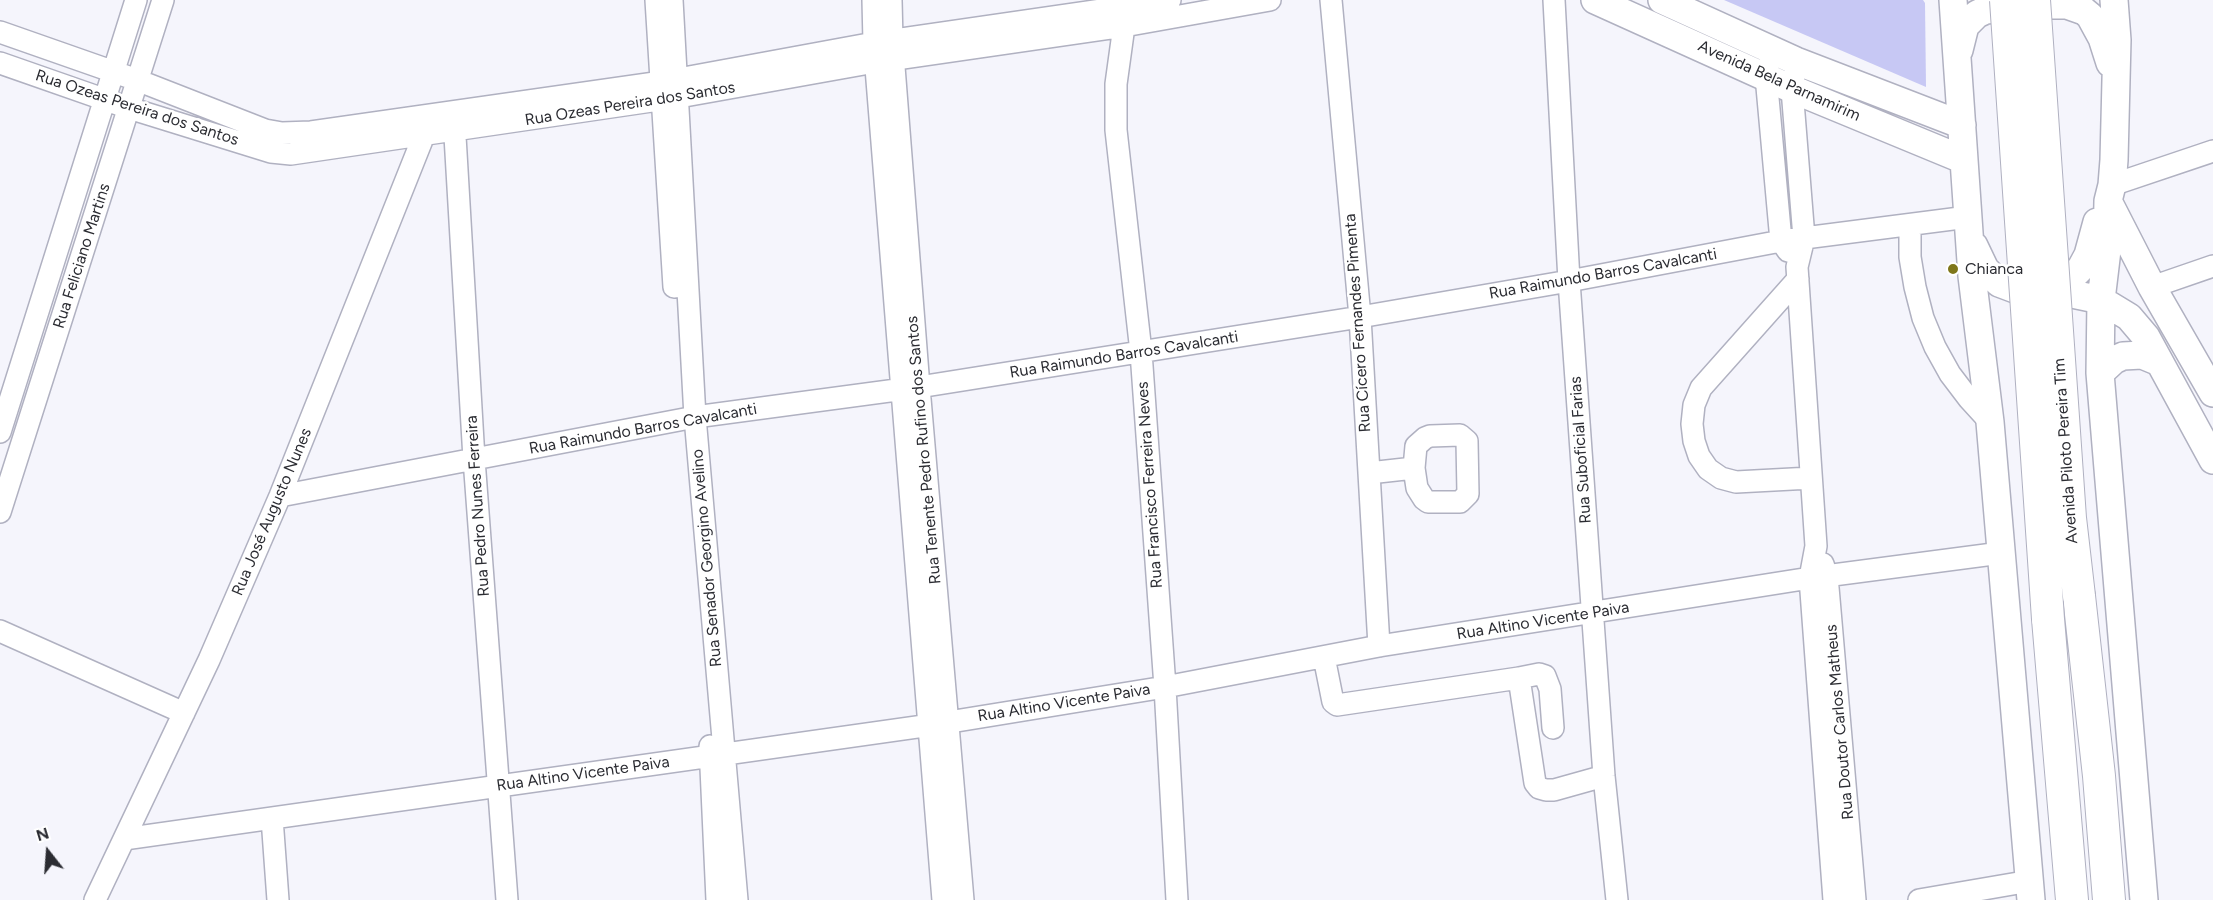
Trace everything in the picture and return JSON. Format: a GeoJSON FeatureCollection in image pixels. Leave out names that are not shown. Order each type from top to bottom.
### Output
{"type":"FeatureCollection","features":[{"type":"Feature","properties":{"kind":"highway","name":"Avenida Piloto Pereira Tim"},"geometry":{"type":"LineString","coordinates":[[2006,0],[2048,619],[2072,900]]}},
{"type":"Feature","properties":{"kind":"highway","name":"Avenida Piloto Pereira Tim"},"geometry":{"type":"LineString","coordinates":[[2034,0],[2070,518],[2099,776],[2109,900]]}},
{"type":"Feature","properties":{"kind":"main road","name":"Avenida Bela Parnamirim"},"geometry":{"type":"LineString","coordinates":[[1595,0],[1768,63],[1796,61],[1962,125]]}},
{"type":"Feature","properties":{"kind":"main road","name":"Avenida Bela Parnamirim"},"geometry":{"type":"LineString","coordinates":[[1662,0],[1768,63],[1792,89],[1964,160]]}},
{"type":"Feature","properties":{"kind":"main road"},"geometry":{"type":"LineString","coordinates":[[1953,0],[1972,276],[1990,422],[2030,890]]}},
{"type":"Feature","properties":{"kind":"main road"},"geometry":{"type":"LineString","coordinates":[[2114,0],[2117,40],[2116,87],[2107,250],[2101,300],[2100,373],[2144,900]]}},
{"type":"Feature","properties":{"kind":"main road"},"geometry":{"type":"LineString","coordinates":[[1957,60],[1965,26],[1977,14],[2029,4],[2067,4],[2084,11],[2097,26],[2103,38],[2116,87]]}},
{"type":"Feature","properties":{"kind":"main road"},"geometry":{"type":"LineString","coordinates":[[2110,193],[2152,287],[2206,367],[2213,393]]}},
{"type":"Feature","properties":{"kind":"main road"},"geometry":{"type":"LineString","coordinates":[[2048,289],[2081,268],[2088,255],[2097,224],[2110,193]]}},
{"type":"Feature","properties":{"kind":"main road"},"geometry":{"type":"LineString","coordinates":[[1969,227],[1985,269],[1999,283],[2015,289],[2048,289],[2101,300],[2129,317],[2146,337],[2213,460]]}},
{"type":"Feature","properties":{"kind":"main road"},"geometry":{"type":"LineString","coordinates":[[2100,373],[2114,360],[2123,356],[2142,355],[2159,362]]}},
{"type":"Feature","properties":{"kind":"street","name":"Rua Feliciano Martins"},"geometry":{"type":"LineString","coordinates":[[1,426],[6,393],[105,100],[136,0]]}},
{"type":"Feature","properties":{"kind":"street","name":"Rua Feliciano Martins"},"geometry":{"type":"LineString","coordinates":[[0,512],[163,0]]}},
{"type":"Feature","properties":{"kind":"street","name":"Rua Senador Georgino Avelino"},"geometry":{"type":"LineString","coordinates":[[656,0],[670,90]]}},
{"type":"Feature","properties":{"kind":"street","name":"Rua Senador Georgino Avelino"},"geometry":{"type":"LineString","coordinates":[[672,0],[670,90],[689,418],[717,755],[736,900]]}},
{"type":"Feature","properties":{"kind":"street","name":"Rua Tenente Pedro Rufino dos Santos"},"geometry":{"type":"LineString","coordinates":[[873,0],[884,52],[939,724],[963,900]]}},
{"type":"Feature","properties":{"kind":"street","name":"Rua Tenente Pedro Rufino dos Santos"},"geometry":{"type":"LineString","coordinates":[[884,52],[891,0]]}},
{"type":"Feature","properties":{"kind":"street","name":"Rua Ozeas Pereira dos Santos"},"geometry":{"type":"LineString","coordinates":[[0,32],[137,80],[243,133],[271,152],[291,154],[309,142],[670,90],[1124,11],[1170,0]]}},
{"type":"Feature","properties":{"kind":"street","name":"Rua Ozeas Pereira dos Santos"},"geometry":{"type":"LineString","coordinates":[[1124,11],[1270,0]]}},
{"type":"Feature","properties":{"kind":"street","name":"Rua Cícero Fernandes Pimenta"},"geometry":{"type":"LineString","coordinates":[[1331,0],[1360,317],[1379,646]]}},
{"type":"Feature","properties":{"kind":"street","name":"Rua Suboficial Farias"},"geometry":{"type":"LineString","coordinates":[[1554,0],[1569,281],[1604,776],[1617,900]]}},
{"type":"Feature","properties":{"kind":"street","name":"Rua Francisco Ferreira Neves"},"geometry":{"type":"LineString","coordinates":[[1124,11],[1116,84],[1116,130],[1141,352],[1165,687],[1177,900]]}},
{"type":"Feature","properties":{"kind":"street","name":"Rua Doutor Carlos Matheus"},"geometry":{"type":"LineString","coordinates":[[1796,61],[1792,89],[1804,238],[1797,273],[1811,478],[1819,577],[1855,900]]}},
{"type":"Feature","properties":{"kind":"street","name":"Rua Ozeas Pereira dos Santos"},"geometry":{"type":"LineString","coordinates":[[0,63],[129,108],[243,133]]}},
{"type":"Feature","properties":{"kind":"street","name":"Rua Doutor Carlos Matheus"},"geometry":{"type":"LineString","coordinates":[[1768,63],[1782,241],[1797,273]]}},
{"type":"Feature","properties":{"kind":"street","name":"Rua Pedro Nunes Ferreira"},"geometry":{"type":"LineString","coordinates":[[454,122],[474,459],[507,900]]}},
{"type":"Feature","properties":{"kind":"street","name":"Rua José Augusto Nunes"},"geometry":{"type":"LineString","coordinates":[[95,900],[209,660],[280,496],[426,125]]}},
{"type":"Feature","properties":{"kind":"street"},"geometry":{"type":"LineString","coordinates":[[2110,193],[2213,151]]}},
{"type":"Feature","properties":{"kind":"street","name":"Rua Raimundo Barros Cavalcanti"},"geometry":{"type":"LineString","coordinates":[[280,496],[689,418],[911,388],[1360,317],[1782,241],[1910,225],[1969,227]]}},
{"type":"Feature","properties":{"kind":"street"},"geometry":{"type":"LineString","coordinates":[[1910,225],[1915,288],[1923,318],[1950,374],[1990,422]]}},
{"type":"Feature","properties":{"kind":"street"},"geometry":{"type":"LineString","coordinates":[[2152,287],[2213,266]]}},
{"type":"Feature","properties":{"kind":"street"},"geometry":{"type":"LineString","coordinates":[[1797,273],[1701,388],[1694,405],[1692,424],[1699,456],[1708,469],[1721,478],[1736,482],[1811,478]]}},
{"type":"Feature","properties":{"kind":"street"},"geometry":{"type":"LineString","coordinates":[[6,393],[34,404]]}},
{"type":"Feature","properties":{"kind":"street"},"geometry":{"type":"LineString","coordinates":[[1,426],[26,432]]}},
{"type":"Feature","properties":{"kind":"street"},"geometry":{"type":"LineString","coordinates":[[1369,473],[1414,468]]}},
{"type":"Feature","properties":{"kind":"street","name":"Rua Altino Vicente Paiva"},"geometry":{"type":"LineString","coordinates":[[124,839],[939,724],[1165,687],[1379,646],[1819,577],[2001,553]]}},
{"type":"Feature","properties":{"kind":"street","name":"Rua Doutor Carlos Matheus"},"geometry":{"type":"LineString","coordinates":[[1819,577],[1834,900]]}},
{"type":"Feature","properties":{"kind":"street"},"geometry":{"type":"LineString","coordinates":[[0,631],[184,713]]}},
{"type":"Feature","properties":{"kind":"street"},"geometry":{"type":"LineString","coordinates":[[1324,657],[1333,702],[1344,706],[1539,674],[1545,676],[1550,689],[1553,728]]}},
{"type":"Feature","properties":{"kind":"street"},"geometry":{"type":"LineString","coordinates":[[1519,678],[1535,783],[1539,788],[1554,790],[1604,776]]}},
{"type":"Feature","properties":{"kind":"street","name":"Rua Tenente Pedro Rufino dos Santos"},"geometry":{"type":"LineString","coordinates":[[939,724],[943,900]]}},
{"type":"Feature","properties":{"kind":"street","name":"Rua Senador Georgino Avelino"},"geometry":{"type":"LineString","coordinates":[[717,755],[717,900]]}},
{"type":"Feature","properties":{"kind":"street"},"geometry":{"type":"LineString","coordinates":[[272,818],[278,900]]}},
{"type":"Feature","properties":{"kind":"street"},"geometry":{"type":"LineString","coordinates":[[1919,900],[2030,890]]}},
{"type":"Feature","properties":{"kind":"shaded area"},"geometry":{"type":"Polygon","coordinates":[[[1724,0],[1923,0],[1925,3],[1926,87],[1724,0]]]}},
{"type":"Feature","properties":{"kind":"place","name":"Chianca"},"geometry":{"type":"Point","coordinates":[1953,269]}}]}
